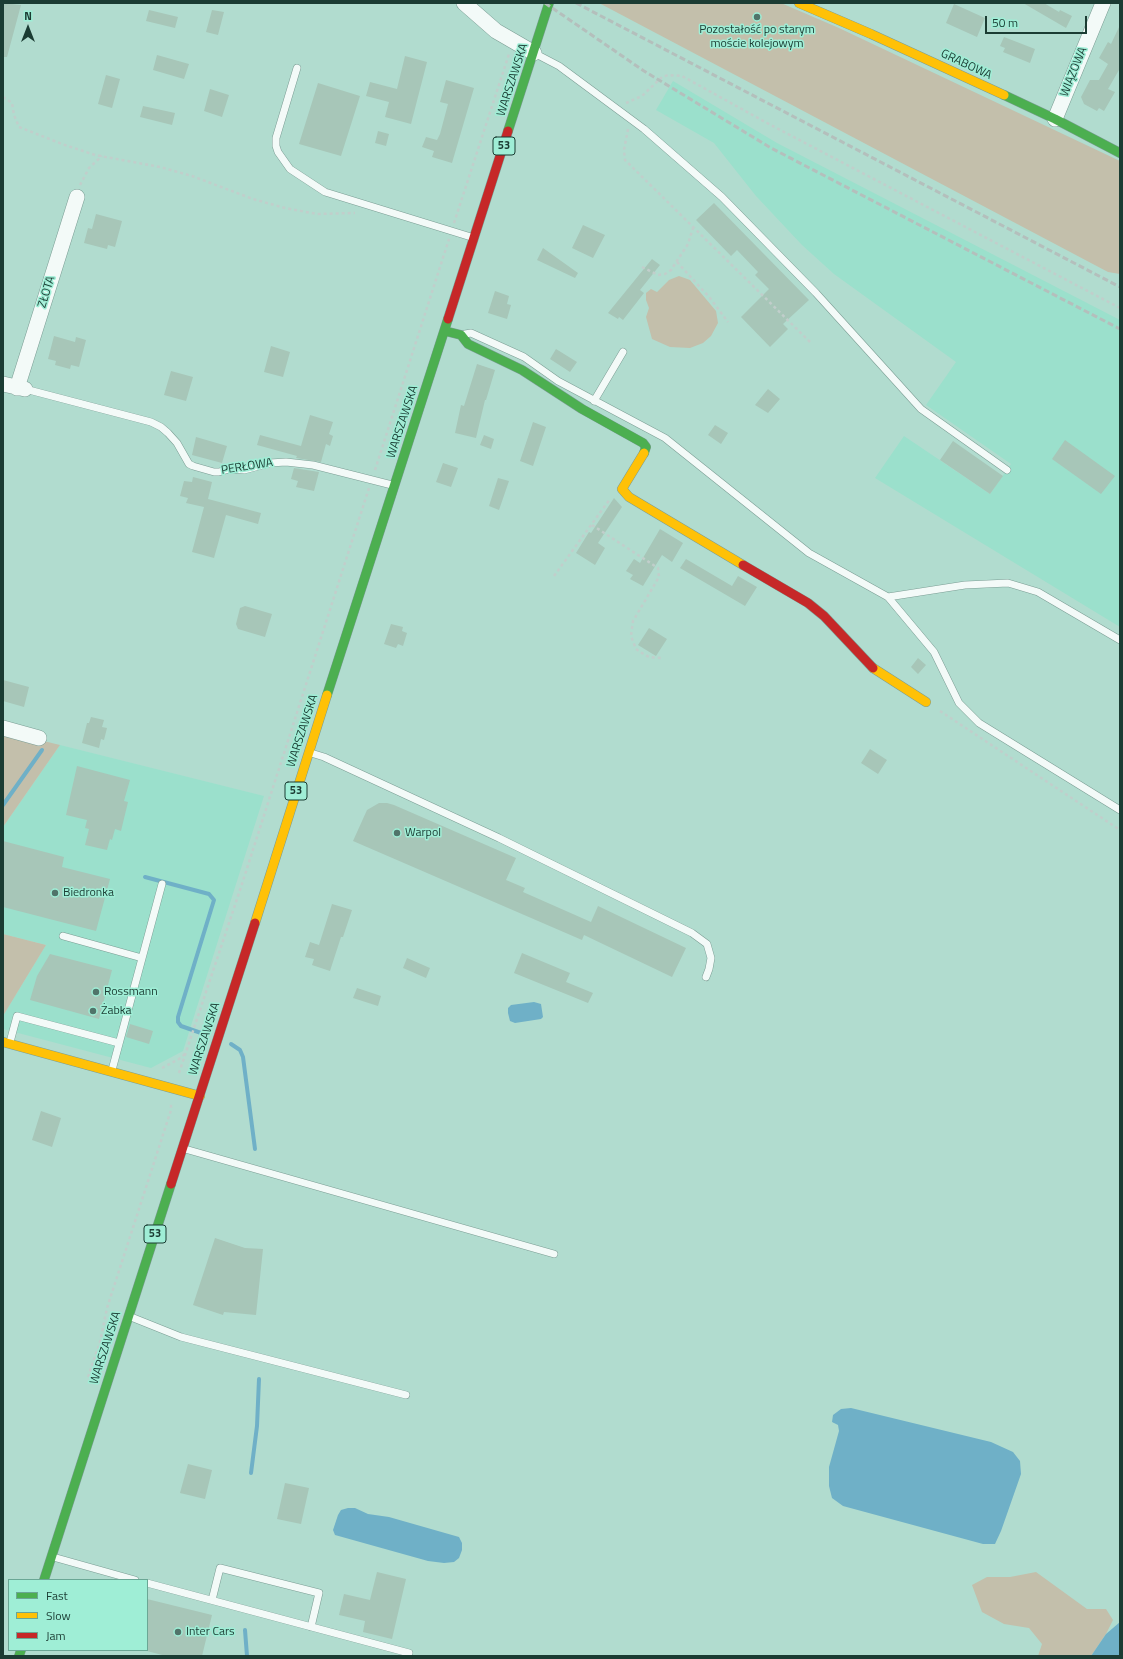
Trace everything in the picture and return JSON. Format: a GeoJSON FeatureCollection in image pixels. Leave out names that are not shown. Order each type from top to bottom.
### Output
{"type":"FeatureCollection","features":[{"type":"Feature","properties":{"kind":"main road","name":"WARSZAWSKA"},"geometry":{"type":"LineString","coordinates":[[44,1579],[549,3]]}},
{"type":"Feature","properties":{"kind":"main road","name":"GRABOWA"},"geometry":{"type":"LineString","coordinates":[[799,3],[872,34],[1055,119],[1120,153]]}},
{"type":"Feature","properties":{"kind":"main road"},"geometry":{"type":"LineString","coordinates":[[445,330],[461,335],[468,344],[522,370],[582,409],[643,443],[646,446],[645,452],[622,489],[638,503],[808,603],[824,616],[867,663],[878,672],[926,702]]}},
{"type":"Feature","properties":{"kind":"main road"},"geometry":{"type":"LineString","coordinates":[[6,1043],[200,1096]]}},
{"type":"Feature","properties":{"kind":"street"},"geometry":{"type":"LineString","coordinates":[[464,3],[496,31],[534,53]]}},
{"type":"Feature","properties":{"kind":"street","name":"WIĄZOWA"},"geometry":{"type":"LineString","coordinates":[[1055,119],[1103,3]]}},
{"type":"Feature","properties":{"kind":"street","name":"ZŁOTA"},"geometry":{"type":"LineString","coordinates":[[15,387],[77,196]]}},
{"type":"Feature","properties":{"kind":"street"},"geometry":{"type":"LineString","coordinates":[[3,728],[39,738]]}},
{"type":"Feature","properties":{"kind":"lane"},"geometry":{"type":"LineString","coordinates":[[534,53],[559,66],[644,129],[722,197],[816,293],[921,410],[1007,470]]}},
{"type":"Feature","properties":{"kind":"lane"},"geometry":{"type":"LineString","coordinates":[[297,68],[276,138],[278,152],[290,169],[317,187],[341,198],[474,238]]}},
{"type":"Feature","properties":{"kind":"lane"},"geometry":{"type":"LineString","coordinates":[[461,335],[471,333],[524,357],[558,382],[665,438],[809,553],[888,597],[934,652],[959,703],[979,723],[1120,810]]}},
{"type":"Feature","properties":{"kind":"lane"},"geometry":{"type":"LineString","coordinates":[[594,401],[623,352]]}},
{"type":"Feature","properties":{"kind":"lane","name":"PERŁOWA"},"geometry":{"type":"LineString","coordinates":[[15,387],[151,422],[161,426],[177,443],[189,464],[214,472],[230,469],[244,470],[270,463],[286,462],[313,465],[395,486]]}},
{"type":"Feature","properties":{"kind":"lane"},"geometry":{"type":"LineString","coordinates":[[888,597],[965,585],[1008,583],[1038,592],[1120,640]]}},
{"type":"Feature","properties":{"kind":"lane"},"geometry":{"type":"LineString","coordinates":[[309,752],[324,757],[499,838],[692,933],[707,944],[711,958],[706,977]]}},
{"type":"Feature","properties":{"kind":"lane"},"geometry":{"type":"LineString","coordinates":[[112,1072],[162,884]]}},
{"type":"Feature","properties":{"kind":"lane"},"geometry":{"type":"LineString","coordinates":[[63,936],[142,958]]}},
{"type":"Feature","properties":{"kind":"lane"},"geometry":{"type":"LineString","coordinates":[[6,1043],[17,1016],[119,1043]]}},
{"type":"Feature","properties":{"kind":"lane"},"geometry":{"type":"LineString","coordinates":[[183,1149],[554,1254]]}},
{"type":"Feature","properties":{"kind":"lane"},"geometry":{"type":"LineString","coordinates":[[129,1316],[181,1337],[406,1395]]}},
{"type":"Feature","properties":{"kind":"lane"},"geometry":{"type":"LineString","coordinates":[[51,1556],[132,1579]]}},
{"type":"Feature","properties":{"kind":"lane"},"geometry":{"type":"LineString","coordinates":[[212,1600],[220,1568],[319,1593],[311,1627]]}},
{"type":"Feature","properties":{"kind":"lane"},"geometry":{"type":"LineString","coordinates":[[148,1583],[409,1652]]}},
{"type":"Feature","properties":{"kind":"path"},"geometry":{"type":"LineString","coordinates":[[192,1037],[511,49]]}},
{"type":"Feature","properties":{"kind":"path"},"geometry":{"type":"LineString","coordinates":[[611,105],[628,103],[642,96],[662,77],[668,75],[682,76],[767,123],[1120,308]]}},
{"type":"Feature","properties":{"kind":"path"},"geometry":{"type":"LineString","coordinates":[[3,97],[12,103],[14,115],[19,127],[62,144],[102,156],[160,167],[192,176],[253,200],[285,208],[317,214],[381,210]]}},
{"type":"Feature","properties":{"kind":"path"},"geometry":{"type":"LineString","coordinates":[[630,119],[624,150],[625,160],[810,342]]}},
{"type":"Feature","properties":{"kind":"path"},"geometry":{"type":"LineString","coordinates":[[77,196],[81,182],[89,168],[102,156]]}},
{"type":"Feature","properties":{"kind":"path"},"geometry":{"type":"LineString","coordinates":[[642,267],[658,276],[671,270],[688,244],[693,228]]}},
{"type":"Feature","properties":{"kind":"path"},"geometry":{"type":"LineString","coordinates":[[677,262],[705,292],[728,322]]}},
{"type":"Feature","properties":{"kind":"path"},"geometry":{"type":"LineString","coordinates":[[554,576],[611,497],[622,489]]}},
{"type":"Feature","properties":{"kind":"path"},"geometry":{"type":"LineString","coordinates":[[592,525],[658,568],[659,577],[633,621],[631,636],[636,649],[649,656],[661,658]]}},
{"type":"Feature","properties":{"kind":"path"},"geometry":{"type":"LineString","coordinates":[[926,702],[1120,830]]}},
{"type":"Feature","properties":{"kind":"path"},"geometry":{"type":"LineString","coordinates":[[159,1069],[179,1059],[187,1053]]}},
{"type":"Feature","properties":{"kind":"path"},"geometry":{"type":"LineString","coordinates":[[88,1377],[100,1342],[107,1308],[171,1110],[170,1100]]}},
{"type":"Feature","properties":{"kind":"shaded area"},"geometry":{"type":"Polygon","coordinates":[[[599,3],[781,3],[839,28],[1120,161],[1120,274],[1108,272],[599,3]]]}},
{"type":"Feature","properties":{"kind":"shaded area"},"geometry":{"type":"Polygon","coordinates":[[[673,81],[777,143],[1120,320],[1120,627],[875,478],[904,436],[990,494],[1011,464],[926,405],[956,362],[834,274],[802,245],[756,196],[714,143],[656,110],[673,81]]]}},
{"type":"Feature","properties":{"kind":"shaded area"},"geometry":{"type":"Polygon","coordinates":[[[679,276],[690,280],[716,311],[718,323],[711,336],[703,343],[690,348],[670,347],[652,339],[646,317],[649,308],[646,300],[646,293],[651,289],[657,292],[669,280],[679,276]]]}},
{"type":"Feature","properties":{"kind":"shaded area"},"geometry":{"type":"Polygon","coordinates":[[[3,731],[60,745],[3,827],[3,731]]]}},
{"type":"Feature","properties":{"kind":"shaded area"},"geometry":{"type":"Polygon","coordinates":[[[60,745],[264,796],[183,1051],[151,1068],[3,1029],[3,1016],[46,945],[3,934],[3,827],[60,745]]]}},
{"type":"Feature","properties":{"kind":"shaded area"},"geometry":{"type":"Polygon","coordinates":[[[3,934],[46,945],[3,1016],[3,934]]]}},
{"type":"Feature","properties":{"kind":"shaded area"},"geometry":{"type":"Polygon","coordinates":[[[1036,1572],[1087,1609],[1106,1609],[1113,1620],[1106,1634],[1091,1656],[1038,1656],[1042,1644],[1029,1628],[1004,1624],[982,1612],[972,1585],[987,1577],[1010,1577],[1036,1572]]]}},
{"type":"Feature","properties":{"kind":"water"},"geometry":{"type":"Polygon","coordinates":[[[534,1002],[541,1004],[543,1017],[541,1019],[515,1023],[510,1021],[508,1008],[511,1005],[534,1002]]]}},
{"type":"Feature","properties":{"kind":"water"},"geometry":{"type":"Polygon","coordinates":[[[851,1408],[991,1442],[1013,1452],[1020,1461],[1021,1474],[995,1544],[983,1544],[843,1506],[832,1498],[829,1486],[829,1467],[839,1431],[838,1425],[832,1422],[833,1415],[841,1409],[851,1408]]]}},
{"type":"Feature","properties":{"kind":"water"},"geometry":{"type":"Polygon","coordinates":[[[355,1508],[368,1514],[389,1517],[459,1537],[462,1543],[462,1550],[459,1558],[454,1562],[444,1563],[428,1561],[335,1535],[333,1530],[338,1515],[341,1510],[355,1508]]]}},
{"type":"Feature","properties":{"kind":"water"},"geometry":{"type":"Polygon","coordinates":[[[1120,1622],[1120,1656],[1091,1656],[1106,1634],[1120,1622]]]}},
{"type":"Feature","properties":{"kind":"building"},"geometry":{"type":"Polygon","coordinates":[[[3,3],[21,5],[7,57],[3,57],[3,3]]]}},
{"type":"Feature","properties":{"kind":"building"},"geometry":{"type":"Polygon","coordinates":[[[1023,3],[1044,3],[1059,12],[1060,10],[1072,16],[1066,28],[1023,3]]]}},
{"type":"Feature","properties":{"kind":"building"},"geometry":{"type":"Polygon","coordinates":[[[954,4],[985,18],[977,37],[946,23],[954,4]]]}},
{"type":"Feature","properties":{"kind":"building"},"geometry":{"type":"Polygon","coordinates":[[[149,10],[178,17],[175,28],[146,21],[149,10]]]}},
{"type":"Feature","properties":{"kind":"building"},"geometry":{"type":"Polygon","coordinates":[[[212,10],[224,12],[218,35],[206,32],[212,10]]]}},
{"type":"Feature","properties":{"kind":"building"},"geometry":{"type":"Polygon","coordinates":[[[1120,25],[1120,70],[1108,89],[1115,92],[1104,111],[1099,108],[1097,111],[1084,104],[1081,97],[1090,80],[1099,80],[1108,64],[1099,58],[1108,42],[1111,44],[1120,25]]]}},
{"type":"Feature","properties":{"kind":"building"},"geometry":{"type":"Polygon","coordinates":[[[1004,37],[1035,49],[1030,63],[1003,52],[1005,48],[1000,46],[1004,37]]]}},
{"type":"Feature","properties":{"kind":"building"},"geometry":{"type":"Polygon","coordinates":[[[157,55],[189,64],[184,79],[153,70],[157,55]]]}},
{"type":"Feature","properties":{"kind":"building"},"geometry":{"type":"Polygon","coordinates":[[[405,56],[427,62],[411,124],[385,117],[389,102],[366,96],[370,82],[397,89],[405,56]]]}},
{"type":"Feature","properties":{"kind":"building"},"geometry":{"type":"Polygon","coordinates":[[[106,75],[120,79],[112,108],[98,104],[106,75]]]}},
{"type":"Feature","properties":{"kind":"building"},"geometry":{"type":"Polygon","coordinates":[[[446,80],[474,88],[452,163],[432,157],[434,151],[422,147],[426,137],[437,140],[440,134],[448,104],[440,102],[446,80]]]}},
{"type":"Feature","properties":{"kind":"building"},"geometry":{"type":"Polygon","coordinates":[[[318,83],[360,96],[341,156],[299,144],[318,83]]]}},
{"type":"Feature","properties":{"kind":"building"},"geometry":{"type":"Polygon","coordinates":[[[210,89],[229,95],[222,117],[204,111],[210,89]]]}},
{"type":"Feature","properties":{"kind":"building"},"geometry":{"type":"Polygon","coordinates":[[[143,106],[175,113],[172,125],[140,117],[143,106]]]}},
{"type":"Feature","properties":{"kind":"building"},"geometry":{"type":"Polygon","coordinates":[[[378,131],[389,134],[386,146],[375,143],[378,131]]]}},
{"type":"Feature","properties":{"kind":"building"},"geometry":{"type":"Polygon","coordinates":[[[714,203],[809,300],[783,324],[788,329],[770,347],[741,317],[769,289],[755,275],[758,272],[737,250],[731,256],[696,220],[714,203]]]}},
{"type":"Feature","properties":{"kind":"building"},"geometry":{"type":"Polygon","coordinates":[[[96,214],[122,221],[115,247],[108,245],[107,249],[84,243],[88,228],[92,229],[96,214]]]}},
{"type":"Feature","properties":{"kind":"building"},"geometry":{"type":"Polygon","coordinates":[[[583,225],[605,235],[593,258],[572,248],[583,225]]]}},
{"type":"Feature","properties":{"kind":"building"},"geometry":{"type":"Polygon","coordinates":[[[543,248],[578,273],[575,278],[537,260],[543,248]]]}},
{"type":"Feature","properties":{"kind":"building"},"geometry":{"type":"Polygon","coordinates":[[[652,259],[660,265],[640,290],[644,293],[623,320],[619,317],[618,319],[608,313],[652,259]]]}},
{"type":"Feature","properties":{"kind":"building"},"geometry":{"type":"Polygon","coordinates":[[[495,291],[509,296],[507,304],[511,305],[507,319],[488,313],[495,291]]]}},
{"type":"Feature","properties":{"kind":"building"},"geometry":{"type":"Polygon","coordinates":[[[54,336],[75,342],[76,337],[86,340],[79,367],[71,365],[70,369],[55,365],[56,361],[48,359],[54,336]]]}},
{"type":"Feature","properties":{"kind":"building"},"geometry":{"type":"Polygon","coordinates":[[[271,346],[290,352],[283,377],[264,372],[271,346]]]}},
{"type":"Feature","properties":{"kind":"building"},"geometry":{"type":"Polygon","coordinates":[[[556,349],[577,362],[570,372],[550,359],[556,349]]]}},
{"type":"Feature","properties":{"kind":"building"},"geometry":{"type":"Polygon","coordinates":[[[477,364],[495,370],[485,400],[476,438],[455,433],[461,405],[464,406],[477,364]]]}},
{"type":"Feature","properties":{"kind":"building"},"geometry":{"type":"Polygon","coordinates":[[[171,371],[193,377],[186,401],[164,395],[171,371]]]}},
{"type":"Feature","properties":{"kind":"building"},"geometry":{"type":"Polygon","coordinates":[[[768,389],[780,399],[768,413],[755,405],[768,389]]]}},
{"type":"Feature","properties":{"kind":"building"},"geometry":{"type":"Polygon","coordinates":[[[310,415],[333,422],[329,434],[333,436],[330,446],[326,444],[321,462],[296,458],[297,456],[257,445],[260,435],[301,446],[310,415]]]}},
{"type":"Feature","properties":{"kind":"building"},"geometry":{"type":"Polygon","coordinates":[[[533,422],[546,427],[533,466],[520,461],[533,422]]]}},
{"type":"Feature","properties":{"kind":"building"},"geometry":{"type":"Polygon","coordinates":[[[715,425],[728,433],[721,444],[708,435],[715,425]]]}},
{"type":"Feature","properties":{"kind":"building"},"geometry":{"type":"Polygon","coordinates":[[[484,435],[494,439],[491,449],[480,445],[484,435]]]}},
{"type":"Feature","properties":{"kind":"building"},"geometry":{"type":"Polygon","coordinates":[[[196,437],[227,446],[222,463],[192,455],[196,437]]]}},
{"type":"Feature","properties":{"kind":"building"},"geometry":{"type":"Polygon","coordinates":[[[1065,440],[1115,476],[1101,494],[1052,459],[1065,440]]]}},
{"type":"Feature","properties":{"kind":"building"},"geometry":{"type":"Polygon","coordinates":[[[953,441],[1003,476],[990,494],[940,460],[953,441]]]}},
{"type":"Feature","properties":{"kind":"building"},"geometry":{"type":"Polygon","coordinates":[[[443,463],[458,468],[451,487],[436,482],[443,463]]]}},
{"type":"Feature","properties":{"kind":"building"},"geometry":{"type":"Polygon","coordinates":[[[294,468],[319,472],[314,491],[296,487],[298,481],[291,479],[294,468]]]}},
{"type":"Feature","properties":{"kind":"building"},"geometry":{"type":"Polygon","coordinates":[[[193,477],[212,482],[208,499],[261,513],[258,524],[226,515],[214,558],[192,552],[204,507],[186,503],[188,498],[180,496],[184,481],[192,482],[193,477]]]}},
{"type":"Feature","properties":{"kind":"building"},"geometry":{"type":"Polygon","coordinates":[[[498,478],[509,481],[499,510],[489,506],[498,478]]]}},
{"type":"Feature","properties":{"kind":"building"},"geometry":{"type":"Polygon","coordinates":[[[614,498],[622,507],[598,543],[605,548],[595,565],[576,553],[589,532],[591,533],[614,498]]]}},
{"type":"Feature","properties":{"kind":"building"},"geometry":{"type":"Polygon","coordinates":[[[660,529],[683,543],[672,562],[662,555],[643,586],[630,579],[633,575],[626,571],[634,559],[640,563],[660,529]]]}},
{"type":"Feature","properties":{"kind":"building"},"geometry":{"type":"Polygon","coordinates":[[[686,559],[732,586],[738,576],[757,587],[745,606],[680,568],[686,559]]]}},
{"type":"Feature","properties":{"kind":"building"},"geometry":{"type":"Polygon","coordinates":[[[245,606],[272,614],[265,637],[238,629],[236,624],[240,608],[245,606]]]}},
{"type":"Feature","properties":{"kind":"building"},"geometry":{"type":"Polygon","coordinates":[[[391,624],[403,627],[402,631],[407,633],[403,646],[398,644],[396,648],[384,644],[391,624]]]}},
{"type":"Feature","properties":{"kind":"building"},"geometry":{"type":"Polygon","coordinates":[[[649,628],[667,639],[656,656],[638,645],[649,628]]]}},
{"type":"Feature","properties":{"kind":"building"},"geometry":{"type":"Polygon","coordinates":[[[918,658],[926,665],[918,674],[911,667],[918,658]]]}},
{"type":"Feature","properties":{"kind":"building"},"geometry":{"type":"Polygon","coordinates":[[[3,680],[29,687],[24,707],[3,701],[3,680]]]}},
{"type":"Feature","properties":{"kind":"building"},"geometry":{"type":"Polygon","coordinates":[[[91,717],[104,720],[102,727],[107,728],[104,740],[101,739],[99,748],[82,743],[87,723],[89,723],[91,717]]]}},
{"type":"Feature","properties":{"kind":"building"},"geometry":{"type":"Polygon","coordinates":[[[870,749],[887,760],[878,774],[861,763],[870,749]]]}},
{"type":"Feature","properties":{"kind":"building"},"geometry":{"type":"Polygon","coordinates":[[[77,766],[130,780],[124,801],[128,802],[121,831],[115,829],[107,850],[85,845],[89,829],[85,828],[87,820],[66,815],[77,766]]]}},
{"type":"Feature","properties":{"kind":"building"},"geometry":{"type":"Polygon","coordinates":[[[379,803],[394,805],[516,858],[506,880],[525,888],[523,892],[591,922],[598,906],[686,948],[672,977],[584,935],[582,940],[353,841],[367,810],[379,803]]]}},
{"type":"Feature","properties":{"kind":"building","name":"Biedronka"},"geometry":{"type":"Polygon","coordinates":[[[3,841],[64,857],[62,867],[110,879],[96,931],[3,907],[3,841]]]}},
{"type":"Feature","properties":{"kind":"building"},"geometry":{"type":"Polygon","coordinates":[[[332,904],[352,910],[330,971],[312,965],[314,959],[305,957],[310,942],[319,945],[332,904]]]}},
{"type":"Feature","properties":{"kind":"building"},"geometry":{"type":"Polygon","coordinates":[[[522,953],[570,973],[566,982],[593,993],[588,1003],[514,973],[522,953]]]}},
{"type":"Feature","properties":{"kind":"building"},"geometry":{"type":"Polygon","coordinates":[[[50,954],[112,970],[99,1019],[30,1000],[37,976],[50,954]]]}},
{"type":"Feature","properties":{"kind":"building"},"geometry":{"type":"Polygon","coordinates":[[[407,958],[430,968],[426,978],[403,968],[407,958]]]}},
{"type":"Feature","properties":{"kind":"building"},"geometry":{"type":"Polygon","coordinates":[[[357,988],[381,996],[378,1006],[353,998],[357,988]]]}},
{"type":"Feature","properties":{"kind":"building"},"geometry":{"type":"Polygon","coordinates":[[[130,1024],[153,1031],[149,1044],[126,1037],[130,1024]]]}},
{"type":"Feature","properties":{"kind":"building"},"geometry":{"type":"Polygon","coordinates":[[[41,1111],[61,1118],[52,1147],[32,1140],[41,1111]]]}},
{"type":"Feature","properties":{"kind":"building"},"geometry":{"type":"Polygon","coordinates":[[[215,1238],[245,1248],[263,1249],[256,1315],[224,1312],[223,1315],[193,1305],[215,1238]]]}},
{"type":"Feature","properties":{"kind":"building"},"geometry":{"type":"Polygon","coordinates":[[[188,1464],[212,1470],[205,1499],[180,1493],[188,1464]]]}},
{"type":"Feature","properties":{"kind":"building"},"geometry":{"type":"Polygon","coordinates":[[[285,1483],[309,1488],[301,1524],[277,1519],[285,1483]]]}},
{"type":"Feature","properties":{"kind":"building"},"geometry":{"type":"Polygon","coordinates":[[[377,1572],[406,1579],[392,1639],[363,1632],[365,1621],[339,1615],[344,1594],[370,1600],[377,1572]]]}},
{"type":"Feature","properties":{"kind":"building","name":"Inter Cars"},"geometry":{"type":"Polygon","coordinates":[[[148,1599],[212,1615],[202,1656],[166,1656],[147,1651],[148,1599]]]}},
{"type":"Feature","properties":{"kind":"waterway"},"geometry":{"type":"LineString","coordinates":[[3,805],[42,750]]}},
{"type":"Feature","properties":{"kind":"waterway"},"geometry":{"type":"LineString","coordinates":[[145,877],[209,894],[214,900],[178,1017],[178,1022],[181,1026],[204,1034]]}},
{"type":"Feature","properties":{"kind":"waterway"},"geometry":{"type":"LineString","coordinates":[[231,1044],[240,1050],[243,1057],[255,1149]]}},
{"type":"Feature","properties":{"kind":"waterway"},"geometry":{"type":"LineString","coordinates":[[251,1473],[257,1426],[259,1379]]}},
{"type":"Feature","properties":{"kind":"waterway"},"geometry":{"type":"LineString","coordinates":[[245,1630],[247,1656]]}},
{"type":"Feature","properties":{"kind":"railway"},"geometry":{"type":"LineString","coordinates":[[545,3],[644,71],[771,148],[1120,329]]}},
{"type":"Feature","properties":{"kind":"railway"},"geometry":{"type":"LineString","coordinates":[[576,3],[1120,287]]}},
{"type":"Feature","properties":{"kind":"traffic: fast"},"geometry":{"type":"LineString","coordinates":[[508,131],[549,3]]}},
{"type":"Feature","properties":{"kind":"traffic: fast"},"geometry":{"type":"LineString","coordinates":[[1004,95],[1055,119],[1120,153]]}},
{"type":"Feature","properties":{"kind":"traffic: fast"},"geometry":{"type":"LineString","coordinates":[[327,695],[448,319]]}},
{"type":"Feature","properties":{"kind":"traffic: fast"},"geometry":{"type":"LineString","coordinates":[[445,331],[461,335],[468,344],[522,370],[582,409],[643,443],[646,447],[644,453]]}},
{"type":"Feature","properties":{"kind":"traffic: fast"},"geometry":{"type":"LineString","coordinates":[[44,1579],[171,1184]]}},
{"type":"Feature","properties":{"kind":"traffic: fast"},"geometry":{"type":"LineString","coordinates":[[19,1656],[21,1651]]}},
{"type":"Feature","properties":{"kind":"traffic: slow"},"geometry":{"type":"LineString","coordinates":[[799,3],[1004,95]]}},
{"type":"Feature","properties":{"kind":"traffic: slow"},"geometry":{"type":"LineString","coordinates":[[644,453],[622,489],[629,497],[743,565]]}},
{"type":"Feature","properties":{"kind":"traffic: slow"},"geometry":{"type":"LineString","coordinates":[[873,668],[926,702]]}},
{"type":"Feature","properties":{"kind":"traffic: slow"},"geometry":{"type":"LineString","coordinates":[[255,923],[327,695]]}},
{"type":"Feature","properties":{"kind":"traffic: slow"},"geometry":{"type":"LineString","coordinates":[[3,1042],[200,1096]]}},
{"type":"Feature","properties":{"kind":"traffic: jam"},"geometry":{"type":"LineString","coordinates":[[448,319],[508,131]]}},
{"type":"Feature","properties":{"kind":"traffic: jam"},"geometry":{"type":"LineString","coordinates":[[743,565],[808,603],[824,616],[873,668]]}},
{"type":"Feature","properties":{"kind":"traffic: jam"},"geometry":{"type":"LineString","coordinates":[[171,1184],[255,923]]}},
{"type":"Feature","properties":{"kind":"place","name":"Pozostałość po starym moście kolejowym"},"geometry":{"type":"Point","coordinates":[757,17]}},
{"type":"Feature","properties":{"kind":"place","name":"Warpol"},"geometry":{"type":"Point","coordinates":[397,833]}},
{"type":"Feature","properties":{"kind":"place","name":"Biedronka"},"geometry":{"type":"Point","coordinates":[55,893]}},
{"type":"Feature","properties":{"kind":"place","name":"Rossmann"},"geometry":{"type":"Point","coordinates":[96,992]}},
{"type":"Feature","properties":{"kind":"place","name":"Żabka"},"geometry":{"type":"Point","coordinates":[93,1011]}},
{"type":"Feature","properties":{"kind":"place","name":"Inter Cars"},"geometry":{"type":"Point","coordinates":[178,1632]}}]}
